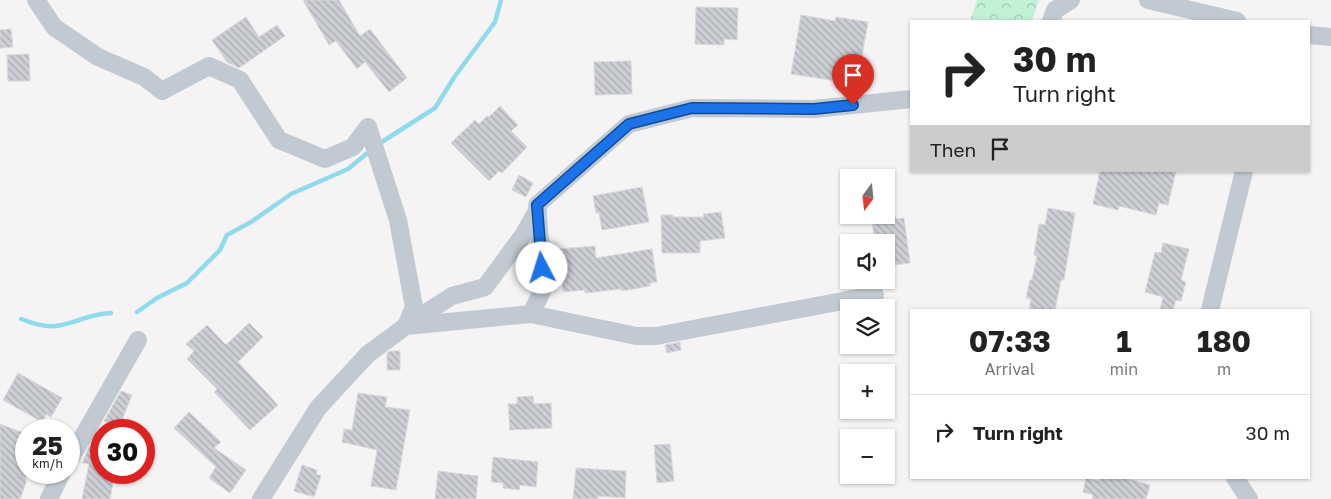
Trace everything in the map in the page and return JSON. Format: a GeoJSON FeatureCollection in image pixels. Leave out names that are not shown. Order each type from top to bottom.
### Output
{"type":"FeatureCollection","features":[{"type":"Feature","properties":{"kind":"street"},"geometry":{"type":"LineString","coordinates":[[36,0],[54,27],[98,57],[144,77],[162,91],[209,66],[240,80],[279,140],[325,159],[352,147],[368,127],[398,220],[414,307],[406,326]]}},
{"type":"Feature","properties":{"kind":"street"},"geometry":{"type":"LineString","coordinates":[[1051,20],[1055,10],[1071,0]]}},
{"type":"Feature","properties":{"kind":"street"},"geometry":{"type":"LineString","coordinates":[[1148,0],[1234,20]]}},
{"type":"Feature","properties":{"kind":"street"},"geometry":{"type":"LineString","coordinates":[[1310,36],[1331,37]]}},
{"type":"Feature","properties":{"kind":"street"},"geometry":{"type":"LineString","coordinates":[[531,314],[544,287],[537,205],[629,124],[692,108],[814,109],[910,99]]}},
{"type":"Feature","properties":{"kind":"street"},"geometry":{"type":"LineString","coordinates":[[1210,309],[1244,172]]}},
{"type":"Feature","properties":{"kind":"street"},"geometry":{"type":"LineString","coordinates":[[261,499],[318,408],[368,354],[452,296],[485,287],[524,234],[538,209]]}},
{"type":"Feature","properties":{"kind":"street"},"geometry":{"type":"LineString","coordinates":[[406,326],[531,314],[622,334],[656,336],[875,295]]}},
{"type":"Feature","properties":{"kind":"street"},"geometry":{"type":"LineString","coordinates":[[80,442],[138,340]]}},
{"type":"Feature","properties":{"kind":"street"},"geometry":{"type":"LineString","coordinates":[[1236,479],[1249,499]]}},
{"type":"Feature","properties":{"kind":"street"},"geometry":{"type":"LineString","coordinates":[[50,499],[57,484]]}},
{"type":"Feature","properties":{"kind":"green space"},"geometry":{"type":"Polygon","coordinates":[[[977,0],[1039,0],[1032,20],[970,20],[977,0]]]}},
{"type":"Feature","properties":{"kind":"building"},"geometry":{"type":"Polygon","coordinates":[[[303,0],[339,0],[360,36],[370,29],[407,78],[389,92],[365,62],[357,69],[336,41],[329,45],[303,0]]]}},
{"type":"Feature","properties":{"kind":"building"},"geometry":{"type":"Polygon","coordinates":[[[696,7],[738,8],[737,40],[724,39],[724,45],[695,44],[696,7]]]}},
{"type":"Feature","properties":{"kind":"building"},"geometry":{"type":"Polygon","coordinates":[[[801,15],[835,21],[836,17],[868,22],[857,84],[791,74],[801,15]]]}},
{"type":"Feature","properties":{"kind":"building"},"geometry":{"type":"Polygon","coordinates":[[[246,17],[259,37],[277,25],[285,36],[239,68],[227,62],[212,40],[246,17]]]}},
{"type":"Feature","properties":{"kind":"building"},"geometry":{"type":"Polygon","coordinates":[[[11,29],[13,47],[0,48],[0,30],[11,29]]]}},
{"type":"Feature","properties":{"kind":"building"},"geometry":{"type":"Polygon","coordinates":[[[29,54],[30,81],[8,81],[7,55],[29,54]]]}},
{"type":"Feature","properties":{"kind":"building"},"geometry":{"type":"Polygon","coordinates":[[[631,61],[632,94],[595,95],[594,62],[631,61]]]}},
{"type":"Feature","properties":{"kind":"building"},"geometry":{"type":"Polygon","coordinates":[[[500,106],[518,125],[511,131],[527,147],[502,173],[499,171],[489,181],[451,143],[475,120],[479,124],[500,106]]]}},
{"type":"Feature","properties":{"kind":"building"},"geometry":{"type":"Polygon","coordinates":[[[1100,172],[1176,172],[1168,205],[1159,203],[1156,215],[1119,206],[1118,210],[1093,204],[1100,172]]]}},
{"type":"Feature","properties":{"kind":"building"},"geometry":{"type":"Polygon","coordinates":[[[519,175],[533,183],[526,197],[512,190],[519,175]]]}},
{"type":"Feature","properties":{"kind":"building"},"geometry":{"type":"Polygon","coordinates":[[[642,187],[649,222],[602,230],[593,196],[642,187]]]}},
{"type":"Feature","properties":{"kind":"building"},"geometry":{"type":"Polygon","coordinates":[[[1048,208],[1075,213],[1064,280],[1061,280],[1055,309],[1029,309],[1031,299],[1026,298],[1037,256],[1034,255],[1039,224],[1045,225],[1048,208]]]}},
{"type":"Feature","properties":{"kind":"building"},"geometry":{"type":"Polygon","coordinates":[[[721,212],[725,238],[700,241],[700,253],[662,253],[661,215],[704,217],[703,214],[721,212]]]}},
{"type":"Feature","properties":{"kind":"building"},"geometry":{"type":"Polygon","coordinates":[[[895,215],[896,219],[904,218],[910,263],[895,265],[895,234],[874,234],[872,224],[895,224],[895,215]]]}},
{"type":"Feature","properties":{"kind":"building"},"geometry":{"type":"Polygon","coordinates":[[[1163,243],[1189,249],[1181,280],[1186,282],[1181,301],[1176,300],[1173,309],[1160,309],[1163,297],[1145,292],[1155,252],[1161,253],[1163,243]]]}},
{"type":"Feature","properties":{"kind":"building"},"geometry":{"type":"Polygon","coordinates":[[[595,246],[596,258],[652,249],[657,282],[650,283],[650,286],[622,291],[621,289],[585,293],[585,290],[563,292],[559,249],[595,246]]]}},
{"type":"Feature","properties":{"kind":"building"},"geometry":{"type":"Polygon","coordinates":[[[249,323],[263,337],[238,362],[278,405],[250,430],[214,392],[217,389],[187,359],[194,351],[186,344],[207,325],[226,345],[249,323]]]}},
{"type":"Feature","properties":{"kind":"building"},"geometry":{"type":"Polygon","coordinates":[[[680,342],[681,350],[667,353],[665,345],[680,342]]]}},
{"type":"Feature","properties":{"kind":"building"},"geometry":{"type":"Polygon","coordinates":[[[390,351],[400,351],[400,370],[387,370],[387,353],[390,351]]]}},
{"type":"Feature","properties":{"kind":"building"},"geometry":{"type":"Polygon","coordinates":[[[18,373],[62,398],[51,417],[46,414],[44,419],[37,419],[3,400],[18,373]]]}},
{"type":"Feature","properties":{"kind":"building"},"geometry":{"type":"Polygon","coordinates":[[[121,391],[132,395],[122,419],[105,419],[121,391]]]}},
{"type":"Feature","properties":{"kind":"building"},"geometry":{"type":"Polygon","coordinates":[[[358,393],[387,397],[385,407],[410,410],[396,490],[371,486],[377,450],[342,442],[344,429],[352,430],[358,393]]]}},
{"type":"Feature","properties":{"kind":"building"},"geometry":{"type":"Polygon","coordinates":[[[533,396],[534,404],[551,403],[552,428],[510,430],[508,404],[517,404],[517,397],[533,396]]]}},
{"type":"Feature","properties":{"kind":"building"},"geometry":{"type":"Polygon","coordinates":[[[189,412],[221,442],[214,448],[246,470],[230,493],[209,478],[216,467],[174,428],[189,412]]]}},
{"type":"Feature","properties":{"kind":"building"},"geometry":{"type":"Polygon","coordinates":[[[0,424],[15,430],[15,484],[26,484],[20,499],[0,499],[0,424]]]}},
{"type":"Feature","properties":{"kind":"building"},"geometry":{"type":"Polygon","coordinates":[[[670,444],[674,481],[657,483],[654,445],[670,444]]]}},
{"type":"Feature","properties":{"kind":"building"},"geometry":{"type":"Polygon","coordinates":[[[90,447],[90,484],[113,484],[110,499],[82,499],[89,464],[82,463],[90,447]]]}},
{"type":"Feature","properties":{"kind":"building"},"geometry":{"type":"Polygon","coordinates":[[[493,457],[538,462],[536,487],[520,485],[519,490],[503,488],[503,483],[491,482],[493,457]]]}},
{"type":"Feature","properties":{"kind":"building"},"geometry":{"type":"Polygon","coordinates":[[[302,465],[317,470],[316,474],[321,476],[314,497],[294,491],[302,465]]]}},
{"type":"Feature","properties":{"kind":"building"},"geometry":{"type":"Polygon","coordinates":[[[576,468],[626,471],[625,498],[598,496],[598,499],[573,499],[576,468]]]}},
{"type":"Feature","properties":{"kind":"building"},"geometry":{"type":"Polygon","coordinates":[[[438,471],[478,476],[476,499],[435,499],[438,471]]]}},
{"type":"Feature","properties":{"kind":"building"},"geometry":{"type":"Polygon","coordinates":[[[1086,479],[1099,481],[1100,479],[1129,479],[1150,485],[1146,499],[1092,499],[1093,495],[1083,492],[1086,479]]]}},
{"type":"Feature","properties":{"kind":"waterway"},"geometry":{"type":"LineString","coordinates":[[377,145],[435,108],[455,76],[495,22],[501,0]]}},
{"type":"Feature","properties":{"kind":"waterway"},"geometry":{"type":"LineString","coordinates":[[137,312],[157,298],[187,283],[220,250],[227,235],[251,222],[291,194],[348,169],[371,150]]}},
{"type":"Feature","properties":{"kind":"waterway"},"geometry":{"type":"LineString","coordinates":[[21,319],[42,325],[56,326],[104,313],[111,313]]}},
{"type":"Feature","properties":{"kind":"route"},"geometry":{"type":"LineString","coordinates":[[542,268],[537,205],[629,124],[692,108],[814,109],[853,105]]}}]}
